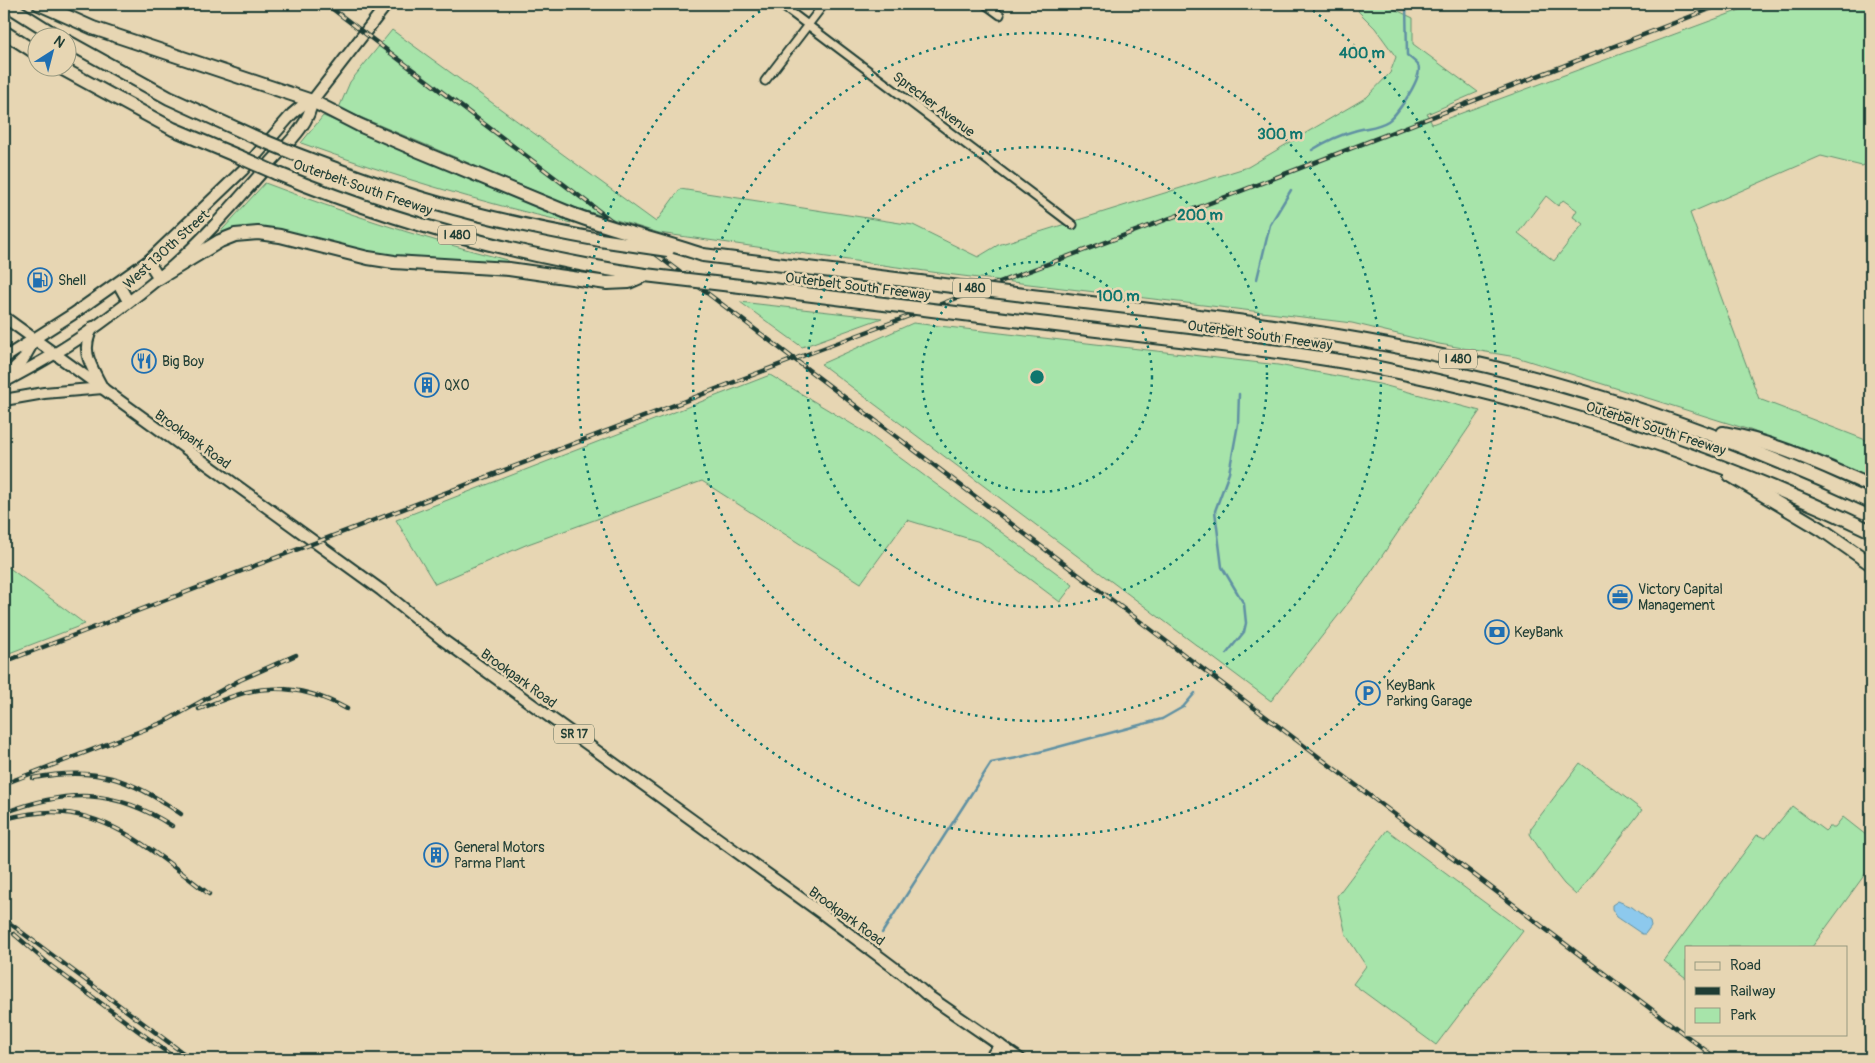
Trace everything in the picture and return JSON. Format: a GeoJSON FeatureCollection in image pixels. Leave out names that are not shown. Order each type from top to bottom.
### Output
{"type":"FeatureCollection","features":[{"type":"Feature","properties":{"kind":"highway"},"geometry":{"type":"LineString","coordinates":[[6,4],[44,28]]}},
{"type":"Feature","properties":{"kind":"highway"},"geometry":{"type":"LineString","coordinates":[[39,4],[93,28],[312,101],[359,125],[569,213],[607,227],[664,242],[705,256]]}},
{"type":"Feature","properties":{"kind":"highway"},"geometry":{"type":"LineString","coordinates":[[4,32],[28,48]]}},
{"type":"Feature","properties":{"kind":"highway","name":"Outerbelt South Freeway"},"geometry":{"type":"LineString","coordinates":[[78,48],[169,98],[293,153],[437,203],[515,224],[600,240],[705,256],[1289,328],[1396,346],[1539,379],[1692,427],[1792,466],[1871,502]]}},
{"type":"Feature","properties":{"kind":"highway","name":"Outerbelt South Freeway"},"geometry":{"type":"LineString","coordinates":[[78,78],[173,129],[312,188],[411,222],[491,244],[558,260],[645,275],[1263,350],[1396,372],[1493,394],[1556,411],[1722,466],[1798,497],[1871,530]]}},
{"type":"Feature","properties":{"kind":"highway"},"geometry":{"type":"LineString","coordinates":[[159,278],[220,241],[236,235],[258,233],[280,236],[368,258],[394,262],[509,269],[607,283],[629,282],[645,275]]}},
{"type":"Feature","properties":{"kind":"highway"},"geometry":{"type":"LineString","coordinates":[[1692,427],[1754,439],[1871,486]]}},
{"type":"Feature","properties":{"kind":"highway"},"geometry":{"type":"LineString","coordinates":[[1722,466],[1725,471],[1738,481],[1821,529],[1871,564]]}},
{"type":"Feature","properties":{"kind":"main road","name":"West 130th Street"},"geometry":{"type":"LineString","coordinates":[[4,382],[55,354],[93,327],[159,278],[199,240],[236,203],[292,138],[308,116],[312,101],[387,4]]}},
{"type":"Feature","properties":{"kind":"main road","name":"West 130th Street"},"geometry":{"type":"LineString","coordinates":[[4,358],[35,339],[148,261],[243,170],[292,114],[304,104],[312,101]]}},
{"type":"Feature","properties":{"kind":"main road"},"geometry":{"type":"LineString","coordinates":[[148,261],[159,278]]}},
{"type":"Feature","properties":{"kind":"main road"},"geometry":{"type":"LineString","coordinates":[[118,283],[128,301]]}},
{"type":"Feature","properties":{"kind":"main road","name":"Brookpark Road"},"geometry":{"type":"LineString","coordinates":[[4,318],[103,388],[216,473],[381,590],[443,640],[824,915],[904,974],[927,995],[1020,1059]]}},
{"type":"Feature","properties":{"kind":"main road"},"geometry":{"type":"LineString","coordinates":[[4,400],[36,394],[103,388],[90,363],[86,346],[93,327]]}},
{"type":"Feature","properties":{"kind":"main road"},"geometry":{"type":"LineString","coordinates":[[4,378],[23,360],[35,339]]}},
{"type":"Feature","properties":{"kind":"main road"},"geometry":{"type":"LineString","coordinates":[[989,1059],[1000,1045]]}},
{"type":"Feature","properties":{"kind":"street","name":"Sprecher Avenue"},"geometry":{"type":"LineString","coordinates":[[780,4],[1073,225]]}},
{"type":"Feature","properties":{"kind":"street"},"geometry":{"type":"LineString","coordinates":[[765,81],[824,4]]}},
{"type":"Feature","properties":{"kind":"street"},"geometry":{"type":"LineString","coordinates":[[985,4],[1000,15]]}},
{"type":"Feature","properties":{"kind":"green space"},"geometry":{"type":"Polygon","coordinates":[[[1363,4],[1384,4],[1413,18],[1413,44],[1478,92],[1427,114],[1432,124],[1756,4],[1871,4],[1871,162],[1862,166],[1821,156],[1690,213],[1759,399],[1871,442],[1871,479],[1750,430],[1516,357],[1439,344],[1352,323],[946,274],[659,233],[570,206],[339,108],[350,82],[392,30],[656,222],[680,189],[913,225],[978,257],[998,245],[1248,167],[1367,97],[1390,73],[1396,57],[1375,28],[1358,11],[1363,4]],[[1546,196],[1518,233],[1554,261],[1583,224],[1573,217],[1577,210],[1563,200],[1558,206],[1546,196]]]}},
{"type":"Feature","properties":{"kind":"green space"},"geometry":{"type":"Polygon","coordinates":[[[323,116],[566,216],[571,223],[435,187],[301,143],[323,116]]]}},
{"type":"Feature","properties":{"kind":"green space"},"geometry":{"type":"Polygon","coordinates":[[[265,183],[384,225],[507,260],[506,265],[416,259],[372,253],[276,231],[213,240],[265,183]]]}},
{"type":"Feature","properties":{"kind":"green space"},"geometry":{"type":"Polygon","coordinates":[[[740,302],[882,318],[802,347],[740,302]]]}},
{"type":"Feature","properties":{"kind":"green space"},"geometry":{"type":"Polygon","coordinates":[[[913,323],[1278,365],[1379,384],[1480,411],[1363,584],[1271,701],[821,364],[913,323]]]}},
{"type":"Feature","properties":{"kind":"green space"},"geometry":{"type":"Polygon","coordinates":[[[770,375],[865,432],[1073,585],[1060,602],[980,542],[907,520],[861,583],[702,481],[528,544],[435,584],[396,520],[770,375]]]}},
{"type":"Feature","properties":{"kind":"green space"},"geometry":{"type":"Polygon","coordinates":[[[4,564],[85,624],[4,655],[4,564]]]}},
{"type":"Feature","properties":{"kind":"green space"},"geometry":{"type":"Polygon","coordinates":[[[1580,763],[1642,810],[1576,895],[1553,870],[1530,834],[1531,828],[1580,763]]]}},
{"type":"Feature","properties":{"kind":"green space"},"geometry":{"type":"Polygon","coordinates":[[[1792,806],[1825,831],[1829,827],[1835,827],[1843,817],[1871,839],[1871,866],[1813,946],[1685,946],[1685,977],[1664,961],[1757,835],[1766,838],[1792,806]]]}},
{"type":"Feature","properties":{"kind":"green space"},"geometry":{"type":"Polygon","coordinates":[[[1387,830],[1523,931],[1436,1045],[1353,984],[1366,966],[1346,935],[1337,896],[1387,830]]]}},
{"type":"Feature","properties":{"kind":"water"},"geometry":{"type":"Polygon","coordinates":[[[1618,901],[1632,907],[1650,921],[1651,926],[1645,934],[1642,934],[1617,917],[1612,909],[1612,905],[1618,901]]]}},
{"type":"Feature","properties":{"kind":"waterway"},"geometry":{"type":"LineString","coordinates":[[1312,150],[1343,135],[1388,121],[1409,95],[1419,70],[1418,65],[1407,55],[1406,4]]}},
{"type":"Feature","properties":{"kind":"waterway"},"geometry":{"type":"LineString","coordinates":[[1257,279],[1270,225],[1291,190]]}},
{"type":"Feature","properties":{"kind":"waterway"},"geometry":{"type":"LineString","coordinates":[[1227,653],[1244,632],[1246,623],[1244,604],[1222,567],[1215,511],[1229,473],[1238,424],[1239,394]]}},
{"type":"Feature","properties":{"kind":"waterway"},"geometry":{"type":"LineString","coordinates":[[882,933],[991,763],[1017,758],[1162,719],[1183,707],[1195,693]]}},
{"type":"Feature","properties":{"kind":"railway"},"geometry":{"type":"LineString","coordinates":[[326,4],[1685,1035]]}},
{"type":"Feature","properties":{"kind":"railway"},"geometry":{"type":"LineString","coordinates":[[4,662],[797,358],[1197,208],[1723,4]]}},
{"type":"Feature","properties":{"kind":"railway"},"geometry":{"type":"LineString","coordinates":[[4,784],[164,722],[240,680],[296,655]]}},
{"type":"Feature","properties":{"kind":"railway"},"geometry":{"type":"LineString","coordinates":[[199,709],[247,692],[273,689],[286,689],[311,694],[347,709]]}},
{"type":"Feature","properties":{"kind":"railway"},"geometry":{"type":"LineString","coordinates":[[33,778],[76,773],[111,778],[145,792],[181,814]]}},
{"type":"Feature","properties":{"kind":"railway"},"geometry":{"type":"LineString","coordinates":[[4,813],[49,800],[90,796],[130,805],[172,826]]}},
{"type":"Feature","properties":{"kind":"railway"},"geometry":{"type":"LineString","coordinates":[[4,819],[28,814],[53,812],[76,814],[97,820],[137,840],[209,894]]}},
{"type":"Feature","properties":{"kind":"railway"},"geometry":{"type":"LineString","coordinates":[[4,919],[191,1059]]}},
{"type":"Feature","properties":{"kind":"railway"},"geometry":{"type":"LineString","coordinates":[[14,934],[51,966],[176,1059]]}},
{"type":"Feature","properties":{"kind":"railway"},"geometry":{"type":"LineString","coordinates":[[1687,1036],[1717,1059]]}},
{"type":"Feature","properties":{"kind":"place","name":"Shell"},"geometry":{"type":"Point","coordinates":[40,280]}},
{"type":"Feature","properties":{"kind":"place","name":"Big Boy"},"geometry":{"type":"Point","coordinates":[144,361]}},
{"type":"Feature","properties":{"kind":"place","name":"QXO"},"geometry":{"type":"Point","coordinates":[427,385]}},
{"type":"Feature","properties":{"kind":"place","name":"Victory Capital Management"},"geometry":{"type":"Point","coordinates":[1620,597]}},
{"type":"Feature","properties":{"kind":"place","name":"KeyBank"},"geometry":{"type":"Point","coordinates":[1497,632]}},
{"type":"Feature","properties":{"kind":"place","name":"KeyBank Parking Garage"},"geometry":{"type":"Point","coordinates":[1368,693]}},
{"type":"Feature","properties":{"kind":"place","name":"General Motors Parma Plant"},"geometry":{"type":"Point","coordinates":[436,855]}}]}
